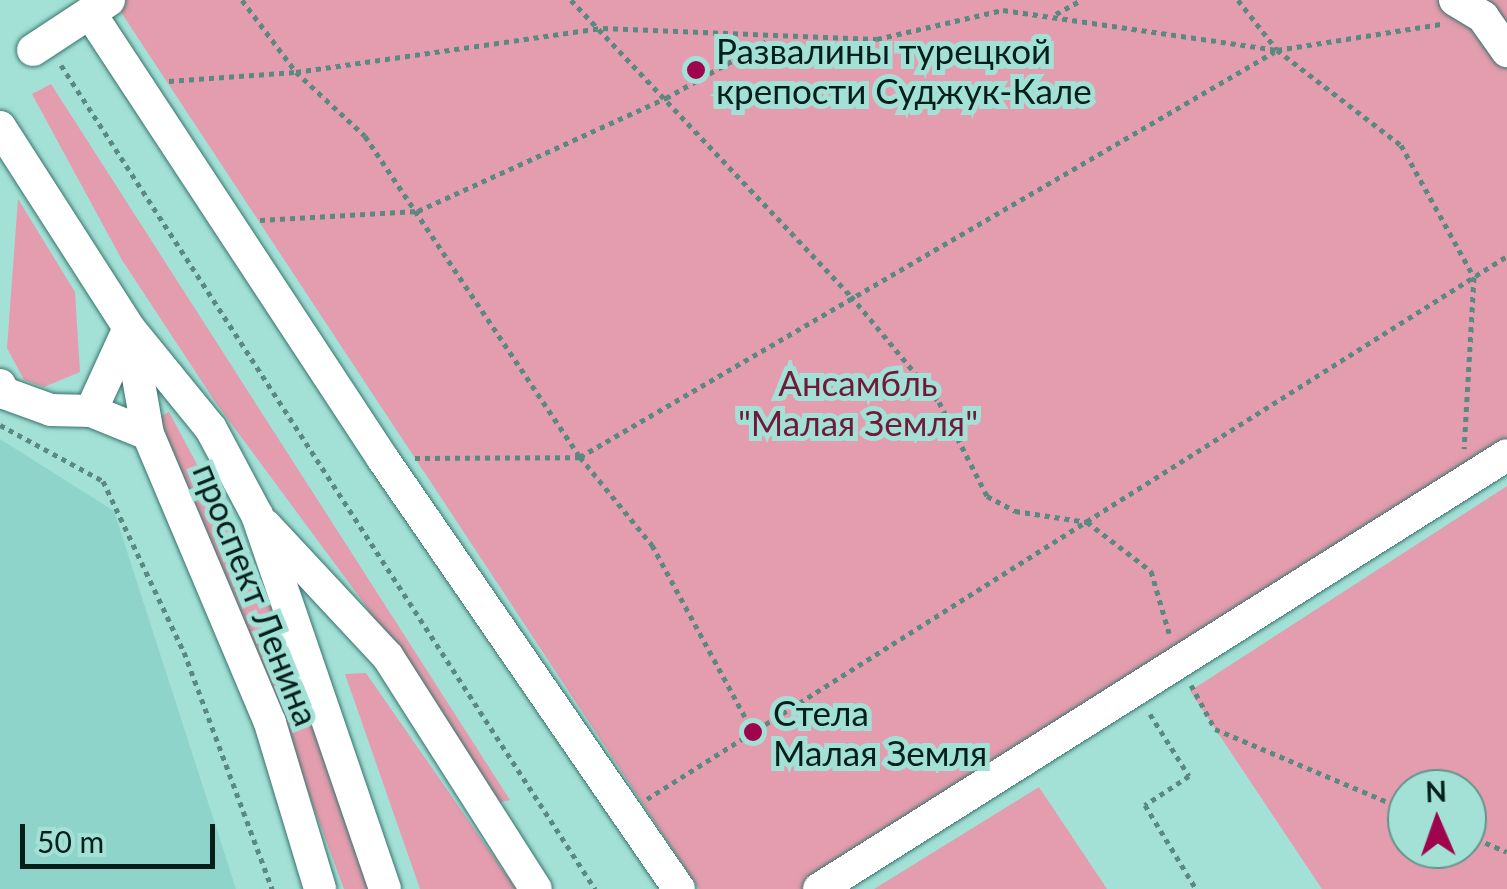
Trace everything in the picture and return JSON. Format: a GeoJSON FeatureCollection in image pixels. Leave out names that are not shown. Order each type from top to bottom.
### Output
{"type":"FeatureCollection","features":[{"type":"Feature","properties":{"kind":"street"},"geometry":{"type":"LineString","coordinates":[[39,46],[99,6],[136,84],[382,459],[680,889]]}},
{"type":"Feature","properties":{"kind":"street"},"geometry":{"type":"LineString","coordinates":[[1470,8],[1507,52]]}},
{"type":"Feature","properties":{"kind":"street","name":"проспект Ленина"},"geometry":{"type":"LineString","coordinates":[[1,134],[129,328],[211,429],[257,516],[385,889]]}},
{"type":"Feature","properties":{"kind":"street"},"geometry":{"type":"LineString","coordinates":[[91,411],[129,328]]}},
{"type":"Feature","properties":{"kind":"street","name":"проспект Ленина"},"geometry":{"type":"LineString","coordinates":[[129,328],[148,434],[270,723],[320,889]]}},
{"type":"Feature","properties":{"kind":"street"},"geometry":{"type":"LineString","coordinates":[[0,384],[4,393],[51,410],[91,411],[148,434]]}},
{"type":"Feature","properties":{"kind":"street"},"geometry":{"type":"LineString","coordinates":[[818,889],[1507,454]]}},
{"type":"Feature","properties":{"kind":"street","name":"проспект Ленина"},"geometry":{"type":"LineString","coordinates":[[257,516],[388,657],[536,889]]}},
{"type":"Feature","properties":{"kind":"path"},"geometry":{"type":"LineString","coordinates":[[242,0],[296,72],[366,136],[580,457],[652,545],[752,732]]}},
{"type":"Feature","properties":{"kind":"path"},"geometry":{"type":"LineString","coordinates":[[571,0],[602,28],[851,296],[940,402],[988,496],[1015,512],[1087,522],[1151,571],[1178,662],[1215,729],[1387,802]]}},
{"type":"Feature","properties":{"kind":"path"},"geometry":{"type":"LineString","coordinates":[[1054,15],[1081,0]]}},
{"type":"Feature","properties":{"kind":"path"},"geometry":{"type":"LineString","coordinates":[[1238,0],[1277,50],[1401,145],[1474,277],[1463,482]]}},
{"type":"Feature","properties":{"kind":"path"},"geometry":{"type":"LineString","coordinates":[[382,459],[580,457],[1277,50],[1470,8]]}},
{"type":"Feature","properties":{"kind":"path"},"geometry":{"type":"LineString","coordinates":[[136,84],[296,72],[602,28],[773,38],[877,39],[1003,10],[1277,50]]}},
{"type":"Feature","properties":{"kind":"path"},"geometry":{"type":"LineString","coordinates":[[227,222],[418,211],[666,98],[773,38]]}},
{"type":"Feature","properties":{"kind":"path"},"geometry":{"type":"LineString","coordinates":[[39,46],[594,889]]}},
{"type":"Feature","properties":{"kind":"path"},"geometry":{"type":"LineString","coordinates":[[628,812],[1507,256]]}},
{"type":"Feature","properties":{"kind":"path"},"geometry":{"type":"LineString","coordinates":[[0,425],[103,481],[184,652],[272,889]]}},
{"type":"Feature","properties":{"kind":"path"},"geometry":{"type":"LineString","coordinates":[[1152,718],[1189,776],[1145,805],[1196,889]]}},
{"type":"Feature","properties":{"kind":"shaded area"},"geometry":{"type":"Polygon","coordinates":[[[0,439],[114,511],[236,889],[0,889],[0,439]]]}},
{"type":"Feature","properties":{"kind":"green space","name":"Ансамбль \"Малая Земля\""},"geometry":{"type":"Polygon","coordinates":[[[113,0],[1507,0],[1507,457],[845,889],[699,889],[113,0]]]}},
{"type":"Feature","properties":{"kind":"green space"},"geometry":{"type":"Polygon","coordinates":[[[51,84],[510,800],[496,803],[361,599],[216,403],[122,260],[32,94],[51,84]]]}},
{"type":"Feature","properties":{"kind":"green space"},"geometry":{"type":"Polygon","coordinates":[[[18,199],[75,292],[80,372],[44,387],[24,380],[7,348],[18,199]]]}},
{"type":"Feature","properties":{"kind":"green space"},"geometry":{"type":"Polygon","coordinates":[[[169,412],[271,603],[376,889],[344,889],[237,601],[155,419],[169,412]]]}},
{"type":"Feature","properties":{"kind":"green space"},"geometry":{"type":"Polygon","coordinates":[[[1507,486],[1507,889],[1322,889],[1190,691],[1507,486]]]}},
{"type":"Feature","properties":{"kind":"green space"},"geometry":{"type":"Polygon","coordinates":[[[366,673],[516,889],[420,889],[345,674],[366,673]]]}},
{"type":"Feature","properties":{"kind":"green space"},"geometry":{"type":"Polygon","coordinates":[[[1039,787],[1107,889],[874,889],[1039,787]]]}},
{"type":"Feature","properties":{"kind":"place","name":"Развалины турецкой крепости Суджук-Кале"},"geometry":{"type":"Point","coordinates":[696,70]}},
{"type":"Feature","properties":{"kind":"place","name":"Стела Малая Земля"},"geometry":{"type":"Point","coordinates":[753,732]}}]}
